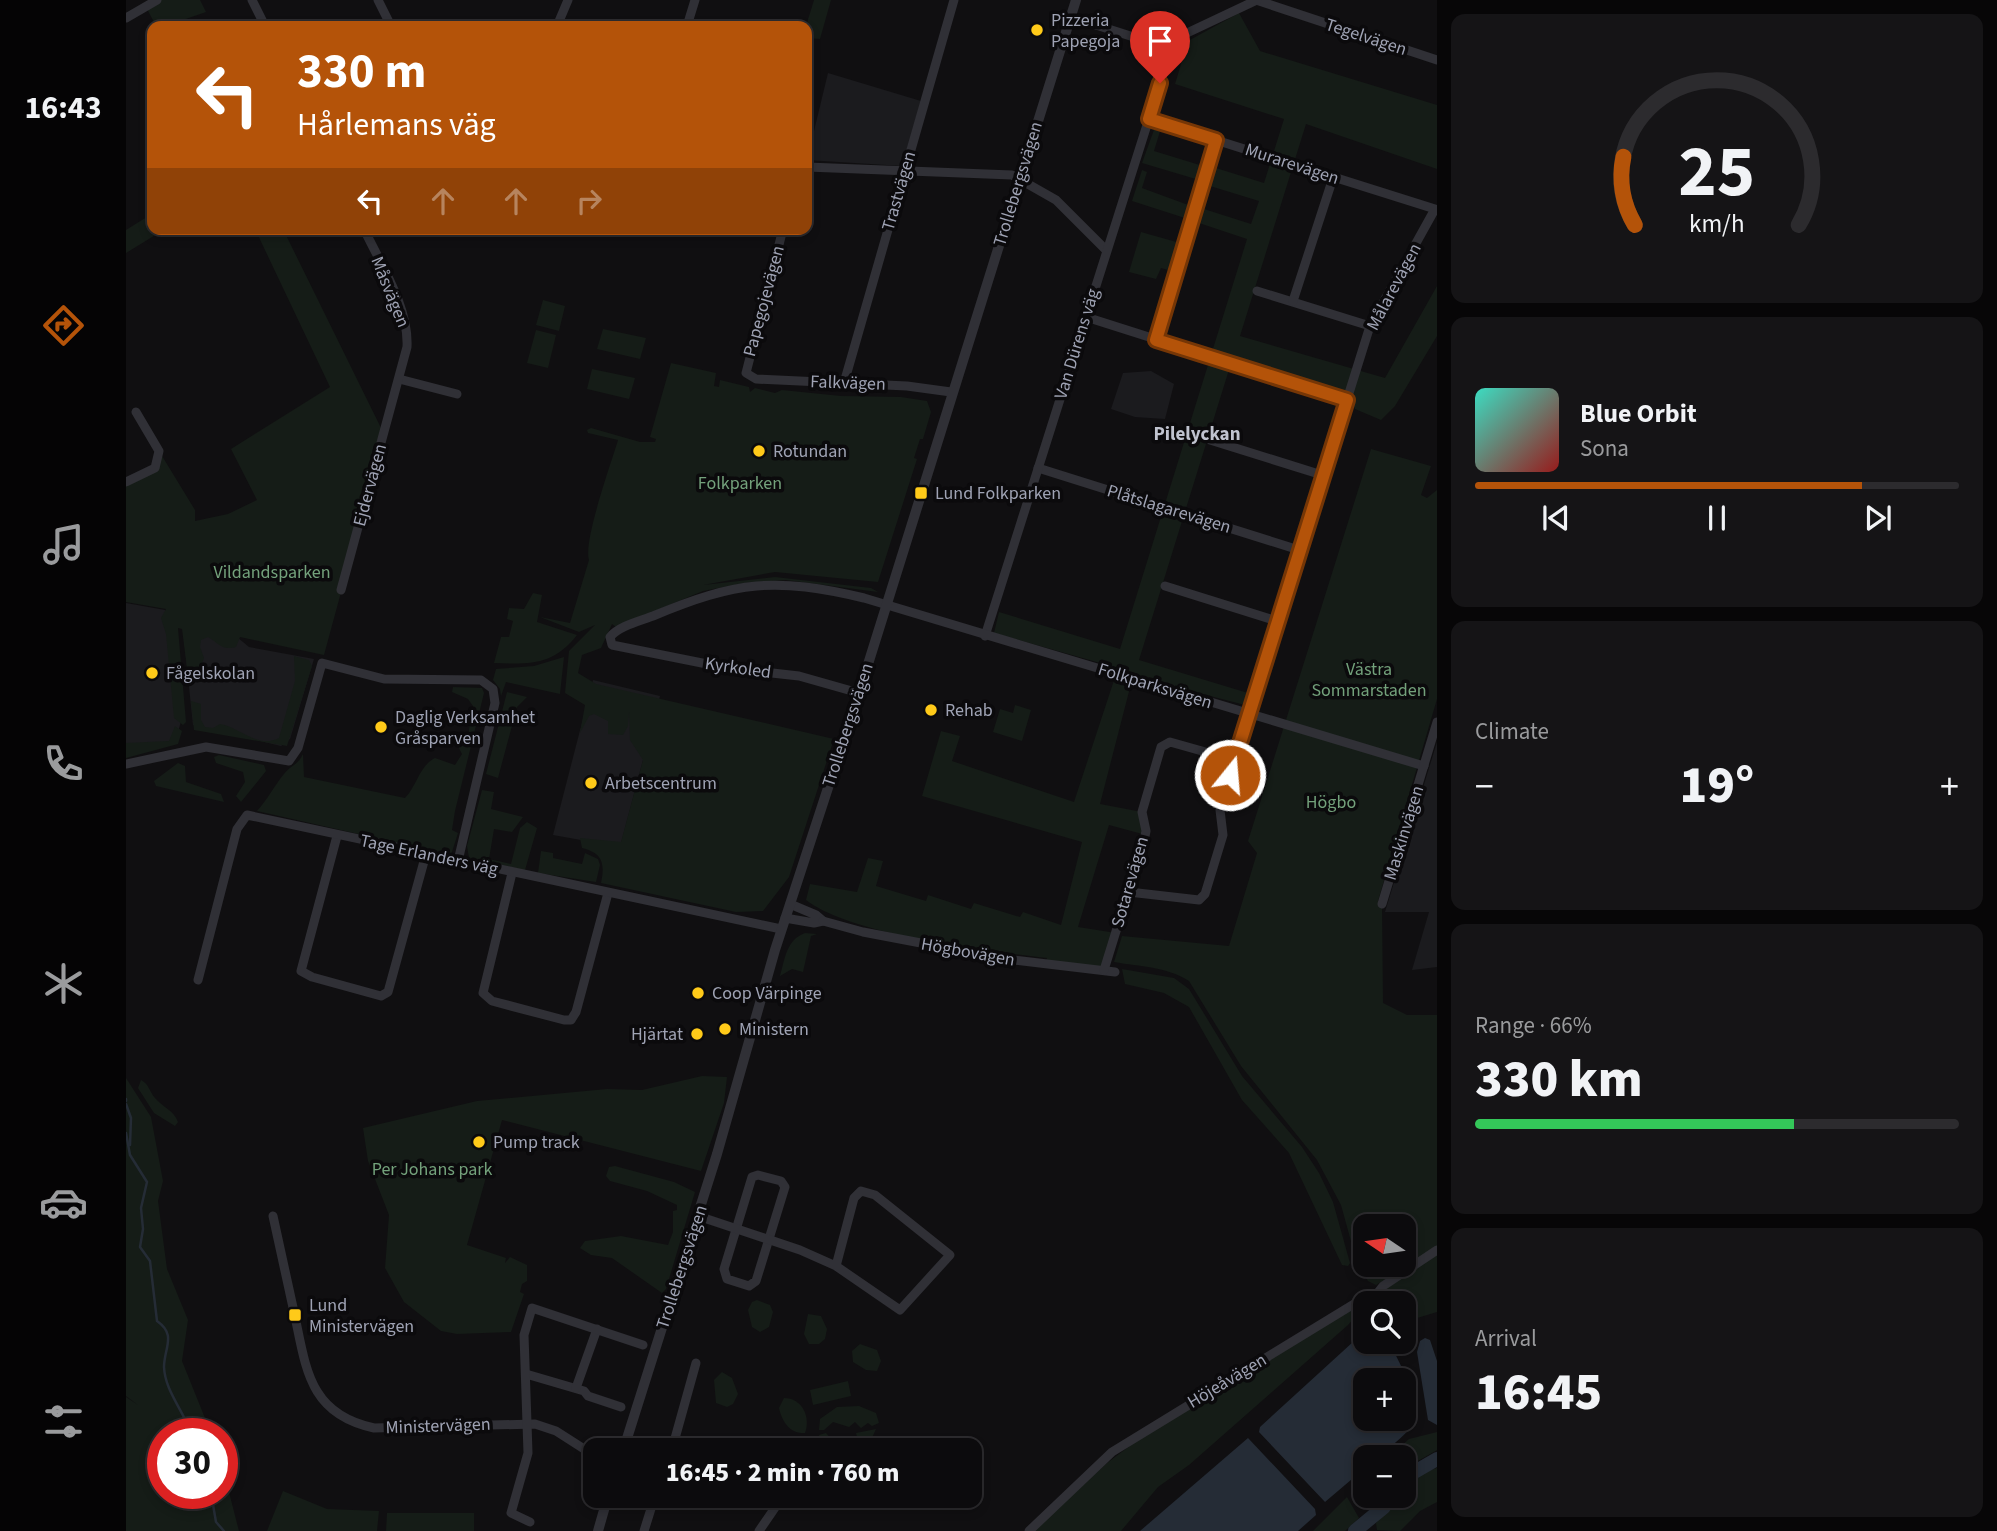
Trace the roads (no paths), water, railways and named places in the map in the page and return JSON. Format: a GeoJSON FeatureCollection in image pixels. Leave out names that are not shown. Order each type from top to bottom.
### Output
{"type":"FeatureCollection","features":[{"type":"Feature","properties":{"kind":"street"},"geometry":{"type":"LineString","coordinates":[[126,18],[156,0]]}},
{"type":"Feature","properties":{"kind":"street"},"geometry":{"type":"LineString","coordinates":[[251,0],[262,21]]}},
{"type":"Feature","properties":{"kind":"street"},"geometry":{"type":"LineString","coordinates":[[379,0],[389,21]]}},
{"type":"Feature","properties":{"kind":"street"},"geometry":{"type":"LineString","coordinates":[[559,21],[568,0]]}},
{"type":"Feature","properties":{"kind":"street"},"geometry":{"type":"LineString","coordinates":[[689,21],[695,0]]}},
{"type":"Feature","properties":{"kind":"street","name":"Trastvägen"},"geometry":{"type":"LineString","coordinates":[[844,383],[954,0]]}},
{"type":"Feature","properties":{"kind":"street","name":"Trollebergsvägen"},"geometry":{"type":"LineString","coordinates":[[626,1438],[698,1216],[781,929],[859,694],[951,392],[1076,0]]}},
{"type":"Feature","properties":{"kind":"street"},"geometry":{"type":"LineString","coordinates":[[1070,17],[1171,50],[1187,33],[1256,0]]}},
{"type":"Feature","properties":{"kind":"street","name":"Tegelvägen"},"geometry":{"type":"LineString","coordinates":[[1256,0],[1437,60]]}},
{"type":"Feature","properties":{"kind":"street","name":"Van Dürens väg"},"geometry":{"type":"LineString","coordinates":[[985,636],[1171,50]]}},
{"type":"Feature","properties":{"kind":"street","name":"Murarevägen"},"geometry":{"type":"LineString","coordinates":[[1149,119],[1435,209]]}},
{"type":"Feature","properties":{"kind":"street"},"geometry":{"type":"LineString","coordinates":[[1156,340],[1216,140]]}},
{"type":"Feature","properties":{"kind":"street"},"geometry":{"type":"LineString","coordinates":[[812,167],[1019,177],[1056,200],[1107,250]]}},
{"type":"Feature","properties":{"kind":"street"},"geometry":{"type":"LineString","coordinates":[[1293,302],[1333,178]]}},
{"type":"Feature","properties":{"kind":"street","name":"Målarevägen"},"geometry":{"type":"LineString","coordinates":[[1129,892],[1199,900],[1205,894],[1223,835],[1220,810],[1234,760],[1370,326],[1435,209]]}},
{"type":"Feature","properties":{"kind":"street","name":"Måsvägen"},"geometry":{"type":"LineString","coordinates":[[367,235],[408,331],[399,379]]}},
{"type":"Feature","properties":{"kind":"street","name":"Papegojevägen"},"geometry":{"type":"LineString","coordinates":[[746,373],[781,235]]}},
{"type":"Feature","properties":{"kind":"street"},"geometry":{"type":"LineString","coordinates":[[1257,290],[1370,326]]}},
{"type":"Feature","properties":{"kind":"street"},"geometry":{"type":"LineString","coordinates":[[1086,317],[1347,400]]}},
{"type":"Feature","properties":{"kind":"street","name":"Falkvägen"},"geometry":{"type":"LineString","coordinates":[[746,373],[756,379],[951,392]]}},
{"type":"Feature","properties":{"kind":"street"},"geometry":{"type":"LineString","coordinates":[[399,379],[457,394]]}},
{"type":"Feature","properties":{"kind":"street","name":"Ejdervägen"},"geometry":{"type":"LineString","coordinates":[[341,590],[399,379]]}},
{"type":"Feature","properties":{"kind":"street"},"geometry":{"type":"LineString","coordinates":[[126,482],[149,472],[156,464],[159,451],[136,412]]}},
{"type":"Feature","properties":{"kind":"street"},"geometry":{"type":"LineString","coordinates":[[1210,440],[1322,475]]}},
{"type":"Feature","properties":{"kind":"street","name":"Plåtslagarevägen"},"geometry":{"type":"LineString","coordinates":[[1038,468],[1299,550]]}},
{"type":"Feature","properties":{"kind":"street","name":"Folkparksvägen"},"geometry":{"type":"LineString","coordinates":[[616,646],[609,640],[614,632],[696,598],[751,586],[806,586],[886,606],[1424,766]]}},
{"type":"Feature","properties":{"kind":"street"},"geometry":{"type":"LineString","coordinates":[[1165,586],[1277,621]]}},
{"type":"Feature","properties":{"kind":"street","name":"Kyrkoled"},"geometry":{"type":"LineString","coordinates":[[616,646],[727,668],[799,676],[859,694]]}},
{"type":"Feature","properties":{"kind":"street"},"geometry":{"type":"LineString","coordinates":[[126,764],[206,747],[289,761],[298,748],[321,663],[384,679],[470,678],[487,683],[495,693],[495,703],[458,861]]}},
{"type":"Feature","properties":{"kind":"street","name":"Maskinvägen"},"geometry":{"type":"LineString","coordinates":[[1382,904],[1437,722]]}},
{"type":"Feature","properties":{"kind":"street","name":"Sotarevägen"},"geometry":{"type":"LineString","coordinates":[[1104,970],[1146,831],[1143,803],[1161,747],[1170,742],[1234,760]]}},
{"type":"Feature","properties":{"kind":"street","name":"Tage Erlanders väg"},"geometry":{"type":"LineString","coordinates":[[198,980],[237,829],[243,817],[252,816],[781,929]]}},
{"type":"Feature","properties":{"kind":"street"},"geometry":{"type":"LineString","coordinates":[[337,836],[302,971],[312,977],[380,996],[388,992],[426,855]]}},
{"type":"Feature","properties":{"kind":"street"},"geometry":{"type":"LineString","coordinates":[[512,873],[483,993],[492,1001],[564,1020],[571,1020],[576,1012],[608,893]]}},
{"type":"Feature","properties":{"kind":"street","name":"Högbovägen"},"geometry":{"type":"LineString","coordinates":[[790,904],[816,915],[823,921]]}},
{"type":"Feature","properties":{"kind":"street","name":"Högbovägen"},"geometry":{"type":"LineString","coordinates":[[785,918],[814,923],[823,921],[957,951],[1045,965],[1115,972]]}},
{"type":"Feature","properties":{"kind":"street"},"geometry":{"type":"LineString","coordinates":[[754,1175],[781,1181],[785,1187],[771,1238],[756,1281],[744,1285],[727,1279],[724,1274],[754,1175]]}},
{"type":"Feature","properties":{"kind":"street"},"geometry":{"type":"LineString","coordinates":[[698,1216],[771,1238],[835,1266],[900,1310],[950,1255],[876,1195],[861,1191],[854,1198],[835,1266]]}},
{"type":"Feature","properties":{"kind":"street","name":"Ministervägen"},"geometry":{"type":"LineString","coordinates":[[272,1216],[307,1376],[331,1409],[351,1421],[374,1428],[527,1423],[550,1427],[581,1446]]}},
{"type":"Feature","properties":{"kind":"street","name":"Höjeåvägen"},"geometry":{"type":"LineString","coordinates":[[1029,1531],[1112,1452],[1367,1296],[1376,1295],[1383,1286],[1437,1250]]}},
{"type":"Feature","properties":{"kind":"street"},"geometry":{"type":"LineString","coordinates":[[530,1522],[511,1513],[528,1453],[524,1335],[532,1308],[643,1345]]}},
{"type":"Feature","properties":{"kind":"street"},"geometry":{"type":"LineString","coordinates":[[576,1388],[597,1329]]}},
{"type":"Feature","properties":{"kind":"street"},"geometry":{"type":"LineString","coordinates":[[674,1438],[696,1363]]}},
{"type":"Feature","properties":{"kind":"street"},"geometry":{"type":"LineString","coordinates":[[526,1374],[576,1388],[621,1408]]}},
{"type":"Feature","properties":{"kind":"street"},"geometry":{"type":"LineString","coordinates":[[598,1531],[605,1508]]}},
{"type":"Feature","properties":{"kind":"street"},"geometry":{"type":"LineString","coordinates":[[644,1531],[651,1508]]}},
{"type":"Feature","properties":{"kind":"street"},"geometry":{"type":"LineString","coordinates":[[758,1531],[774,1508]]}},
{"type":"Feature","properties":{"kind":"waterway"},"geometry":{"type":"LineString","coordinates":[[126,1104],[131,1118],[130,1145]]}},
{"type":"Feature","properties":{"kind":"waterway"},"geometry":{"type":"LineString","coordinates":[[126,1133],[130,1155],[147,1182],[141,1208],[143,1229],[140,1247],[150,1261],[157,1321],[167,1331],[165,1376],[185,1418]]}},
{"type":"Feature","properties":{"kind":"waterway"},"geometry":{"type":"LineString","coordinates":[[1416,1471],[1437,1459]]}},
{"type":"Feature","properties":{"kind":"waterway"},"geometry":{"type":"LineString","coordinates":[[1355,1531],[1383,1508]]}},
{"type":"Feature","properties":{"kind":"waterway"},"geometry":{"type":"LineString","coordinates":[[214,1509],[216,1522],[224,1531]]}},
{"type":"Feature","properties":{"kind":"place","name":"Pizzeria Papegoja"},"geometry":{"type":"Point","coordinates":[1037,30]}},
{"type":"Feature","properties":{"kind":"place","name":"Rotundan"},"geometry":{"type":"Point","coordinates":[759,451]}},
{"type":"Feature","properties":{"kind":"place","name":"Lund Folkparken"},"geometry":{"type":"Point","coordinates":[921,493]}},
{"type":"Feature","properties":{"kind":"place","name":"Fågelskolan"},"geometry":{"type":"Point","coordinates":[152,673]}},
{"type":"Feature","properties":{"kind":"place","name":"Rehab"},"geometry":{"type":"Point","coordinates":[931,710]}},
{"type":"Feature","properties":{"kind":"place","name":"Daglig Verksamhet Gråsparven"},"geometry":{"type":"Point","coordinates":[381,727]}},
{"type":"Feature","properties":{"kind":"place","name":"Arbetscentrum"},"geometry":{"type":"Point","coordinates":[591,783]}},
{"type":"Feature","properties":{"kind":"place","name":"Coop Värpinge"},"geometry":{"type":"Point","coordinates":[698,993]}},
{"type":"Feature","properties":{"kind":"place","name":"Ministern"},"geometry":{"type":"Point","coordinates":[725,1029]}},
{"type":"Feature","properties":{"kind":"place","name":"Hjärtat"},"geometry":{"type":"Point","coordinates":[697,1034]}},
{"type":"Feature","properties":{"kind":"place","name":"Pump track"},"geometry":{"type":"Point","coordinates":[479,1142]}},
{"type":"Feature","properties":{"kind":"place","name":"Lund Ministervägen"},"geometry":{"type":"Point","coordinates":[295,1315]}},
{"type":"Feature","properties":{"kind":"district","name":"Pilelyckan"},"geometry":{"type":"Point","coordinates":[1197,434]}},
{"type":"Feature","properties":{"kind":"park label","name":"Folkparken"},"geometry":{"type":"Point","coordinates":[740,483]}},
{"type":"Feature","properties":{"kind":"park label","name":"Vildandsparken"},"geometry":{"type":"Point","coordinates":[272,572]}},
{"type":"Feature","properties":{"kind":"park label","name":"Västra Sommarstaden"},"geometry":{"type":"Point","coordinates":[1369,679]}},
{"type":"Feature","properties":{"kind":"park label","name":"Högbo"},"geometry":{"type":"Point","coordinates":[1331,802]}},
{"type":"Feature","properties":{"kind":"park label","name":"Per Johans park"},"geometry":{"type":"Point","coordinates":[432,1169]}}]}
